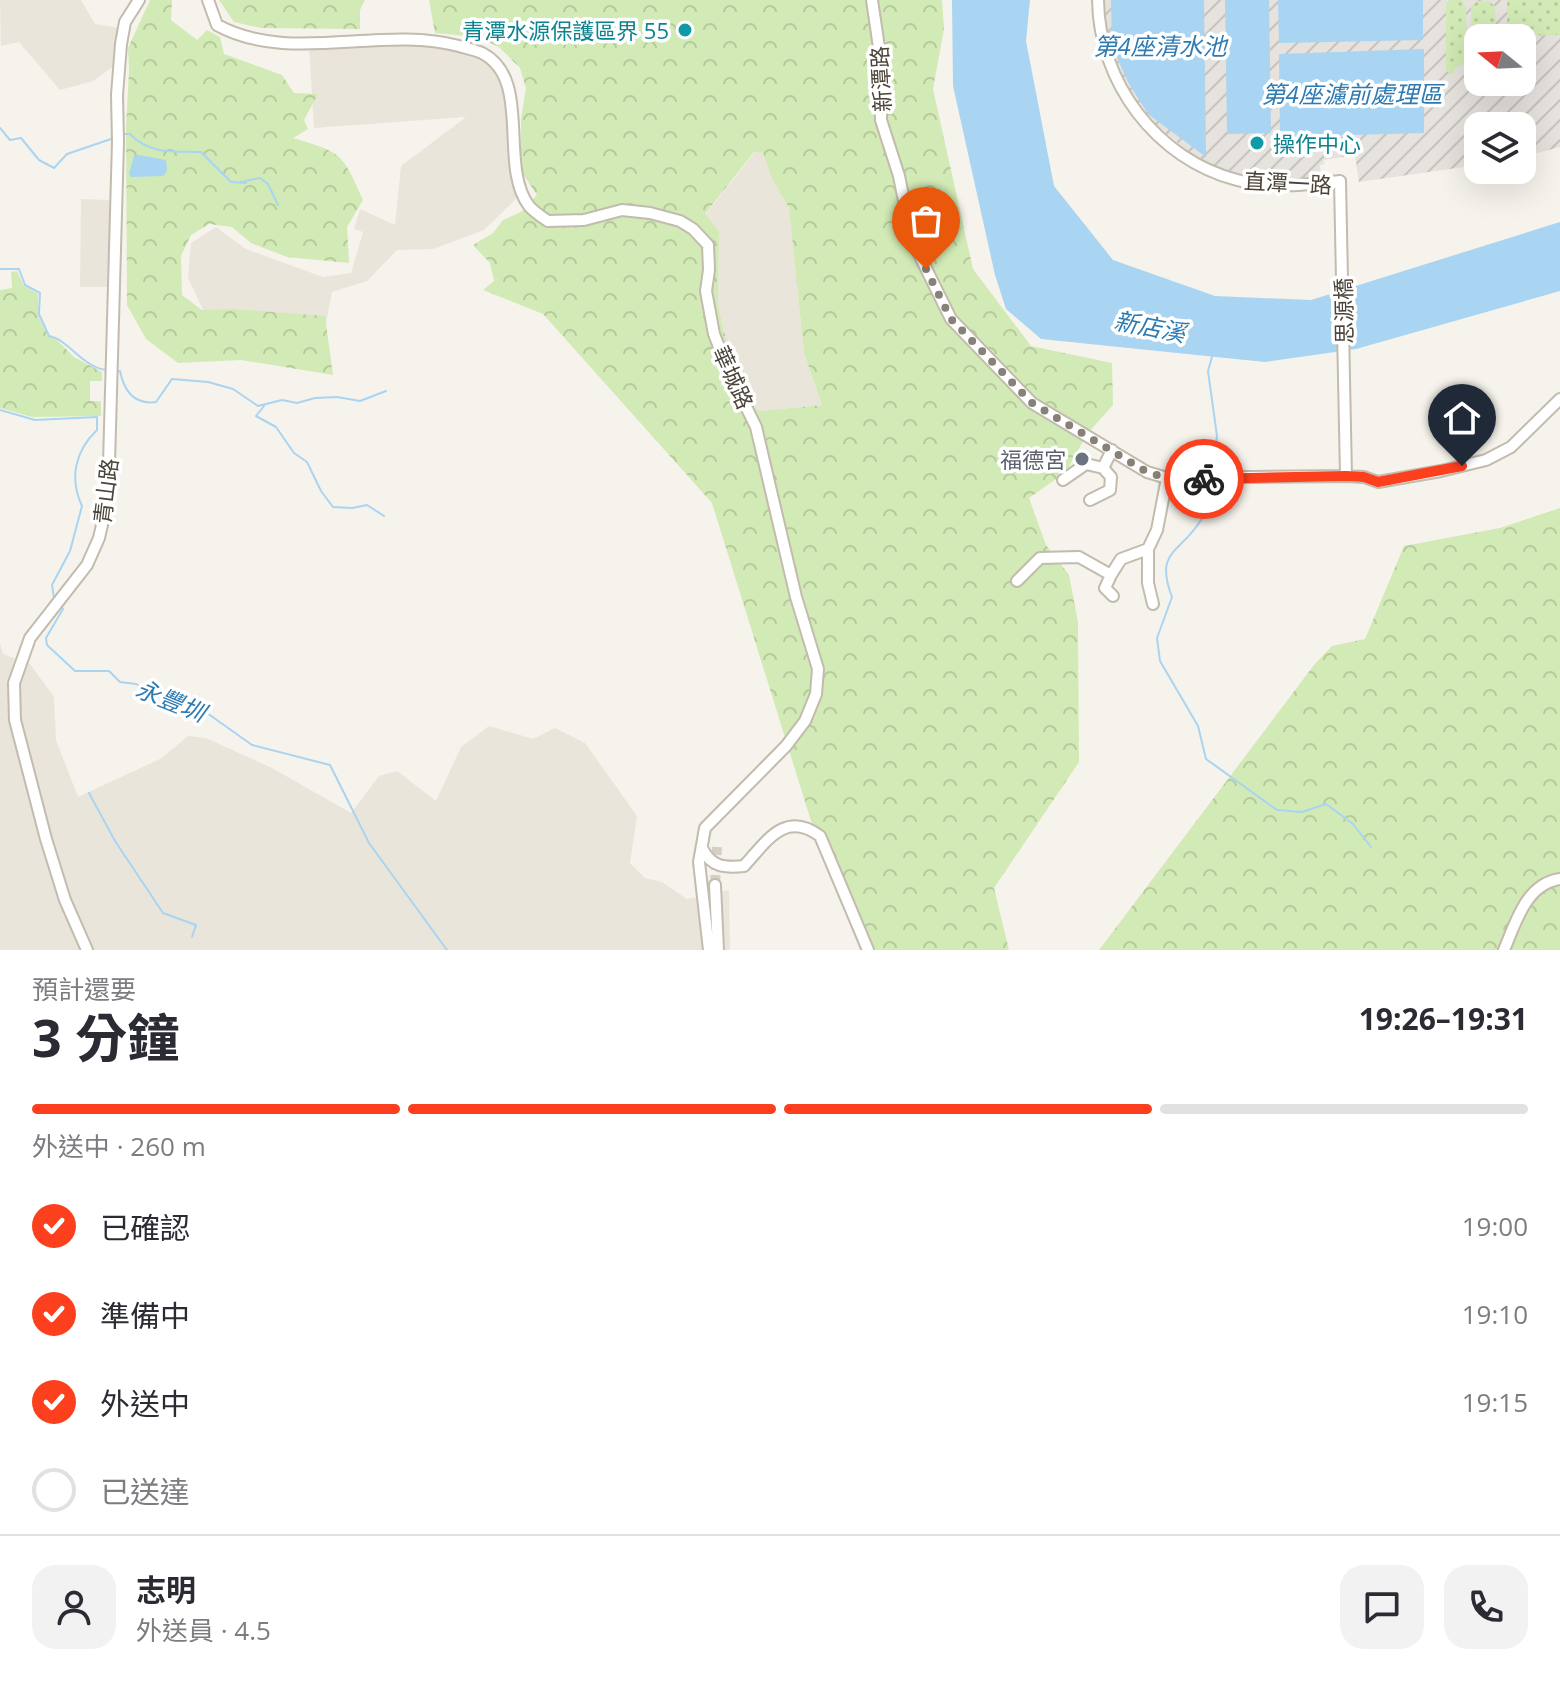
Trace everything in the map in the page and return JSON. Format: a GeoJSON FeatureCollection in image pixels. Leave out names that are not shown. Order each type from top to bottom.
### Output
{"type":"FeatureCollection","features":[{"type":"Feature","properties":{"kind":"street","name":"青山路"},"geometry":{"type":"LineString","coordinates":[[87,950],[61,888],[15,720],[14,683],[30,638],[87,565],[99,538],[108,499],[117,95],[125,22],[139,0]]}},
{"type":"Feature","properties":{"kind":"street","name":"華城路"},"geometry":{"type":"LineString","coordinates":[[208,0],[217,25],[242,37],[317,43],[412,39],[444,42],[483,53],[497,65],[511,91],[515,159],[519,182],[529,205],[548,221],[584,220],[622,210],[650,213],[680,221],[708,245],[706,291],[714,334],[756,427],[796,597],[818,669],[816,694],[805,721],[778,755],[705,828],[702,848]]}},
{"type":"Feature","properties":{"kind":"street","name":"新潭路"},"geometry":{"type":"LineString","coordinates":[[872,0],[881,61],[881,120],[899,176],[912,240],[951,319],[1032,403],[1147,472],[1167,478],[1346,476],[1378,482],[1441,471],[1486,460],[1511,447],[1560,399]]}},
{"type":"Feature","properties":{"kind":"street","name":"直潭一路"},"geometry":{"type":"LineString","coordinates":[[1098,0],[1104,47],[1121,89],[1143,121],[1165,143],[1194,161],[1237,180],[1292,186],[1340,181],[1341,187]]}},
{"type":"Feature","properties":{"kind":"street","name":"思源橋"},"geometry":{"type":"LineString","coordinates":[[1341,187],[1346,476]]}},
{"type":"Feature","properties":{"kind":"street"},"geometry":{"type":"LineString","coordinates":[[1103,468],[1112,450]]}},
{"type":"Feature","properties":{"kind":"street"},"geometry":{"type":"LineString","coordinates":[[1063,480],[1086,464],[1103,468],[1111,477],[1110,490],[1090,500]]}},
{"type":"Feature","properties":{"kind":"street"},"geometry":{"type":"LineString","coordinates":[[1153,604],[1148,583],[1148,549],[1157,530],[1167,478]]}},
{"type":"Feature","properties":{"kind":"street"},"geometry":{"type":"LineString","coordinates":[[1113,596],[1105,588],[1121,559],[1148,549]]}},
{"type":"Feature","properties":{"kind":"street"},"geometry":{"type":"LineString","coordinates":[[1017,581],[1040,558],[1079,557],[1111,575]]}},
{"type":"Feature","properties":{"kind":"street"},"geometry":{"type":"LineString","coordinates":[[702,848],[716,865],[727,868],[744,866],[773,835],[785,827],[795,824],[809,828],[820,836],[868,950]]}},
{"type":"Feature","properties":{"kind":"street"},"geometry":{"type":"LineString","coordinates":[[702,848],[699,862],[709,950]]}},
{"type":"Feature","properties":{"kind":"street"},"geometry":{"type":"LineString","coordinates":[[1504,950],[1531,894],[1544,881],[1560,879]]}},
{"type":"Feature","properties":{"kind":"street"},"geometry":{"type":"LineString","coordinates":[[715,885],[718,950]]}},
{"type":"Feature","properties":{"kind":"shaded area"},"geometry":{"type":"Polygon","coordinates":[[[0,0],[81,0],[95,24],[120,28],[114,66],[93,81],[60,90],[19,42],[1,46],[0,0]]]}},
{"type":"Feature","properties":{"kind":"shaded area"},"geometry":{"type":"Polygon","coordinates":[[[1104,0],[1560,0],[1560,147],[1536,153],[1536,112],[1464,112],[1464,167],[1359,182],[1355,155],[1324,160],[1324,164],[1320,165],[1321,176],[1293,181],[1264,181],[1223,171],[1201,161],[1147,119],[1116,68],[1107,38],[1104,0]]]}},
{"type":"Feature","properties":{"kind":"shaded area"},"geometry":{"type":"Polygon","coordinates":[[[409,42],[467,52],[492,65],[502,85],[518,197],[484,230],[433,249],[397,250],[367,281],[332,292],[326,323],[205,314],[188,278],[191,243],[216,227],[246,249],[323,277],[351,273],[363,232],[354,229],[360,209],[395,225],[401,166],[466,117],[314,128],[309,47],[409,42]]]}},
{"type":"Feature","properties":{"kind":"shaded area"},"geometry":{"type":"Polygon","coordinates":[[[755,152],[763,153],[772,179],[789,208],[804,353],[822,405],[758,411],[733,369],[718,305],[719,231],[705,215],[755,152]]]}},
{"type":"Feature","properties":{"kind":"shaded area"},"geometry":{"type":"Polygon","coordinates":[[[81,199],[110,200],[107,287],[80,287],[81,199]]]}},
{"type":"Feature","properties":{"kind":"shaded area"},"geometry":{"type":"Polygon","coordinates":[[[0,643],[3,654],[30,664],[54,697],[56,740],[78,797],[162,758],[188,736],[206,738],[272,768],[351,813],[379,776],[397,771],[436,801],[461,747],[489,726],[533,739],[555,728],[585,743],[637,816],[630,863],[645,878],[662,882],[687,899],[729,890],[730,950],[0,950],[0,643]]]}},
{"type":"Feature","properties":{"kind":"green space"},"geometry":{"type":"Polygon","coordinates":[[[150,0],[172,0],[171,20],[197,40],[207,30],[220,37],[224,54],[282,75],[294,93],[318,94],[304,120],[308,129],[293,138],[322,147],[338,157],[345,163],[356,184],[363,200],[347,227],[349,263],[287,257],[251,243],[232,227],[209,224],[191,235],[181,256],[182,295],[202,310],[234,309],[325,316],[333,375],[241,360],[178,363],[146,339],[127,305],[128,48],[150,0]]]}},
{"type":"Feature","properties":{"kind":"green space"},"geometry":{"type":"Polygon","coordinates":[[[219,0],[365,0],[360,10],[360,29],[261,28],[234,22],[219,0]]]}},
{"type":"Feature","properties":{"kind":"green space"},"geometry":{"type":"Polygon","coordinates":[[[429,0],[942,0],[944,29],[933,89],[973,269],[1031,346],[1112,363],[1113,405],[1087,434],[1066,472],[1029,498],[1046,545],[1069,575],[1078,622],[1079,762],[994,888],[1009,950],[860,950],[816,837],[712,503],[543,314],[483,290],[494,281],[490,263],[473,245],[493,233],[503,220],[521,212],[537,195],[521,171],[521,119],[526,88],[520,68],[499,47],[477,37],[435,33],[429,0]],[[754,152],[705,214],[719,231],[718,305],[733,370],[758,411],[822,405],[804,353],[789,208],[772,179],[763,153],[754,152]]]}},
{"type":"Feature","properties":{"kind":"green space"},"geometry":{"type":"Polygon","coordinates":[[[1462,0],[1466,7],[1464,64],[1449,75],[1446,72],[1446,3],[1462,0]]]}},
{"type":"Feature","properties":{"kind":"green space"},"geometry":{"type":"Polygon","coordinates":[[[1507,0],[1560,0],[1560,35],[1536,35],[1536,24],[1507,24],[1507,0]]]}},
{"type":"Feature","properties":{"kind":"green space"},"geometry":{"type":"Polygon","coordinates":[[[1478,1],[1488,1],[1495,6],[1496,24],[1471,24],[1471,7],[1478,1]]]}},
{"type":"Feature","properties":{"kind":"green space"},"geometry":{"type":"Polygon","coordinates":[[[17,271],[24,286],[38,294],[39,317],[48,336],[57,340],[74,357],[102,372],[102,381],[90,381],[90,401],[101,401],[101,416],[32,417],[0,408],[0,290],[12,288],[11,272],[17,271]]]}},
{"type":"Feature","properties":{"kind":"green space"},"geometry":{"type":"Polygon","coordinates":[[[1560,508],[1560,950],[1099,950],[1314,665],[1332,646],[1365,639],[1404,546],[1500,528],[1560,508]]]}},
{"type":"Feature","properties":{"kind":"water","name":"新店溪"},"geometry":{"type":"Polygon","coordinates":[[[952,0],[1030,0],[1026,41],[1054,186],[1113,260],[1215,296],[1311,300],[1560,222],[1560,291],[1356,349],[1265,362],[1041,339],[1006,309],[995,275],[953,86],[952,0]]]}},
{"type":"Feature","properties":{"kind":"water","name":"第4座清水池"},"geometry":{"type":"Polygon","coordinates":[[[1111,0],[1204,0],[1206,157],[1148,114],[1128,82],[1112,47],[1111,0]]]}},
{"type":"Feature","properties":{"kind":"water"},"geometry":{"type":"Polygon","coordinates":[[[1225,0],[1269,0],[1271,133],[1227,134],[1225,0]]]}},
{"type":"Feature","properties":{"kind":"water"},"geometry":{"type":"Polygon","coordinates":[[[1278,0],[1423,0],[1423,40],[1279,43],[1278,0]]]}},
{"type":"Feature","properties":{"kind":"water","name":"第4座濾前處理區"},"geometry":{"type":"Polygon","coordinates":[[[1424,49],[1424,133],[1280,137],[1279,54],[1424,49]]]}},
{"type":"Feature","properties":{"kind":"water"},"geometry":{"type":"Polygon","coordinates":[[[134,156],[166,160],[167,171],[163,176],[131,177],[129,174],[134,156]]]}},
{"type":"Feature","properties":{"kind":"waterway"},"geometry":{"type":"LineString","coordinates":[[0,128],[10,140],[21,138],[39,160],[54,168],[67,154],[114,138]]}},
{"type":"Feature","properties":{"kind":"waterway"},"geometry":{"type":"LineString","coordinates":[[124,134],[130,134],[154,149],[201,152],[231,182],[246,183]]}},
{"type":"Feature","properties":{"kind":"waterway"},"geometry":{"type":"LineString","coordinates":[[241,182],[260,178],[268,184],[278,205]]}},
{"type":"Feature","properties":{"kind":"waterway"},"geometry":{"type":"LineString","coordinates":[[0,269],[19,269],[25,285],[40,293],[39,314],[49,336],[63,342],[90,364],[107,370]]}},
{"type":"Feature","properties":{"kind":"waterway"},"geometry":{"type":"LineString","coordinates":[[1211,472],[1217,436],[1208,371],[1212,357]]}},
{"type":"Feature","properties":{"kind":"waterway"},"geometry":{"type":"LineString","coordinates":[[117,371],[120,371],[131,395],[148,402],[156,402],[172,379],[208,382],[233,389],[258,406],[282,400],[297,403],[315,398],[337,397],[360,401],[386,391]]}},
{"type":"Feature","properties":{"kind":"waterway"},"geometry":{"type":"LineString","coordinates":[[264,406],[256,416],[276,427],[294,453],[307,462],[333,507],[367,505],[384,516]]}},
{"type":"Feature","properties":{"kind":"waterway","name":"永豐圳"},"geometry":{"type":"LineString","coordinates":[[0,410],[35,420],[97,417],[97,430],[84,447],[76,465],[76,485],[82,506],[70,551],[52,585],[54,598]]}},
{"type":"Feature","properties":{"kind":"waterway"},"geometry":{"type":"LineString","coordinates":[[1209,483],[1201,520],[1168,561],[1167,582],[1172,597],[1157,638],[1160,661],[1198,726],[1206,759],[1277,810],[1302,812],[1326,804],[1353,824],[1371,847]]}},
{"type":"Feature","properties":{"kind":"waterway","name":"永豐圳"},"geometry":{"type":"LineString","coordinates":[[61,606],[63,609],[46,638],[47,645],[75,671],[109,671],[120,682],[136,684],[173,706],[200,708],[252,745],[330,765],[369,843],[447,950]]}},
{"type":"Feature","properties":{"kind":"waterway"},"geometry":{"type":"LineString","coordinates":[[89,793],[115,841],[163,913],[196,925],[192,937]]}},
{"type":"Feature","properties":{"kind":"tunnel"},"geometry":{"type":"LineString","coordinates":[[715,885],[717,847]]}},
{"type":"Feature","properties":{"kind":"way so far"},"geometry":{"type":"LineString","coordinates":[[926,269],[951,319],[1032,403],[1147,472],[1167,478],[1204,479]]}},
{"type":"Feature","properties":{"kind":"place","name":"青潭水源保護區界 55"},"geometry":{"type":"Point","coordinates":[685,30]}},
{"type":"Feature","properties":{"kind":"place","name":"操作中心"},"geometry":{"type":"Point","coordinates":[1257,143]}},
{"type":"Feature","properties":{"kind":"place","name":"福德宮"},"geometry":{"type":"Point","coordinates":[1082,459]}},
{"type":"Feature","properties":{"kind":"route"},"geometry":{"type":"LineString","coordinates":[[1204,479],[1346,476],[1378,482],[1462,466]]}}]}
